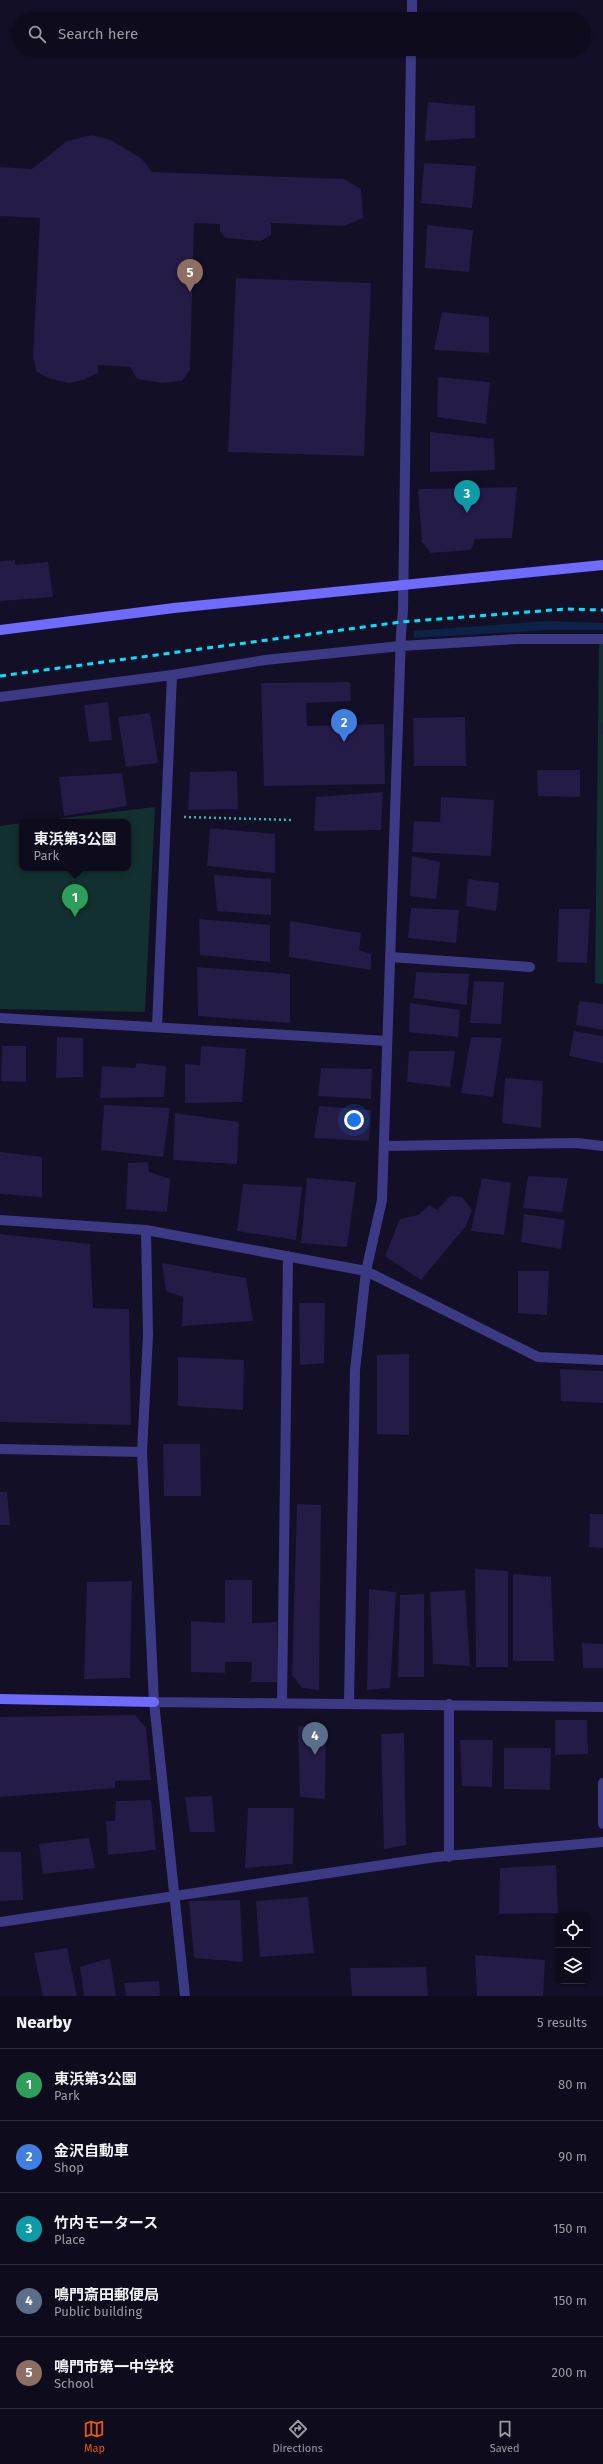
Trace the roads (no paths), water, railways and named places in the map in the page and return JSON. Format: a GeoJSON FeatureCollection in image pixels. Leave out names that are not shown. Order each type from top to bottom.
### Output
{"type":"FeatureCollection","features":[{"type":"Feature","properties":{"kind":"street"},"geometry":{"type":"LineString","coordinates":[[412,0],[412,12]]}},
{"type":"Feature","properties":{"kind":"street"},"geometry":{"type":"LineString","coordinates":[[349,1703],[355,1370],[366,1271],[382,1200],[401,646],[411,56]]}},
{"type":"Feature","properties":{"kind":"street"},"geometry":{"type":"LineString","coordinates":[[0,630],[174,608],[603,565]]}},
{"type":"Feature","properties":{"kind":"street"},"geometry":{"type":"LineString","coordinates":[[0,697],[172,675],[265,660],[401,646],[517,639],[603,639]]}},
{"type":"Feature","properties":{"kind":"street"},"geometry":{"type":"LineString","coordinates":[[157,1027],[172,675]]}},
{"type":"Feature","properties":{"kind":"street"},"geometry":{"type":"LineString","coordinates":[[390,957],[530,967]]}},
{"type":"Feature","properties":{"kind":"street"},"geometry":{"type":"LineString","coordinates":[[0,1018],[387,1041]]}},
{"type":"Feature","properties":{"kind":"street"},"geometry":{"type":"LineString","coordinates":[[384,1146],[576,1143],[603,1146]]}},
{"type":"Feature","properties":{"kind":"street"},"geometry":{"type":"LineString","coordinates":[[0,1220],[146,1230],[366,1271],[538,1357],[603,1360]]}},
{"type":"Feature","properties":{"kind":"street"},"geometry":{"type":"LineString","coordinates":[[146,1230],[148,1335],[142,1452],[154,1702],[186,1996]]}},
{"type":"Feature","properties":{"kind":"street"},"geometry":{"type":"LineString","coordinates":[[282,1703],[288,1256]]}},
{"type":"Feature","properties":{"kind":"street"},"geometry":{"type":"LineString","coordinates":[[0,1449],[142,1452]]}},
{"type":"Feature","properties":{"kind":"street"},"geometry":{"type":"LineString","coordinates":[[0,1699],[603,1707]]}},
{"type":"Feature","properties":{"kind":"street"},"geometry":{"type":"LineString","coordinates":[[449,1704],[449,1857]]}},
{"type":"Feature","properties":{"kind":"street"},"geometry":{"type":"LineString","coordinates":[[603,1783],[603,1824]]}},
{"type":"Feature","properties":{"kind":"street"},"geometry":{"type":"LineString","coordinates":[[0,1922],[436,1857],[603,1842]]}},
{"type":"Feature","properties":{"kind":"water"},"geometry":{"type":"Polygon","coordinates":[[[546,621],[603,623],[603,630],[548,630],[414,638],[414,631],[546,621]]]}},
{"type":"Feature","properties":{"kind":"railway"},"geometry":{"type":"LineString","coordinates":[[0,676],[401,622],[566,609],[603,610]]}},
{"type":"Feature","properties":{"kind":"place","name":"鳴門市第一中学校"},"geometry":{"type":"Point","coordinates":[190,292]}},
{"type":"Feature","properties":{"kind":"place","name":"竹内モータース"},"geometry":{"type":"Point","coordinates":[467,513]}},
{"type":"Feature","properties":{"kind":"place","name":"金沢自動車"},"geometry":{"type":"Point","coordinates":[344,742]}},
{"type":"Feature","properties":{"kind":"place","name":"東浜第3公園"},"geometry":{"type":"Point","coordinates":[75,917]}},
{"type":"Feature","properties":{"kind":"place","name":"鳴門斎田郵便局"},"geometry":{"type":"Point","coordinates":[315,1755]}}]}
